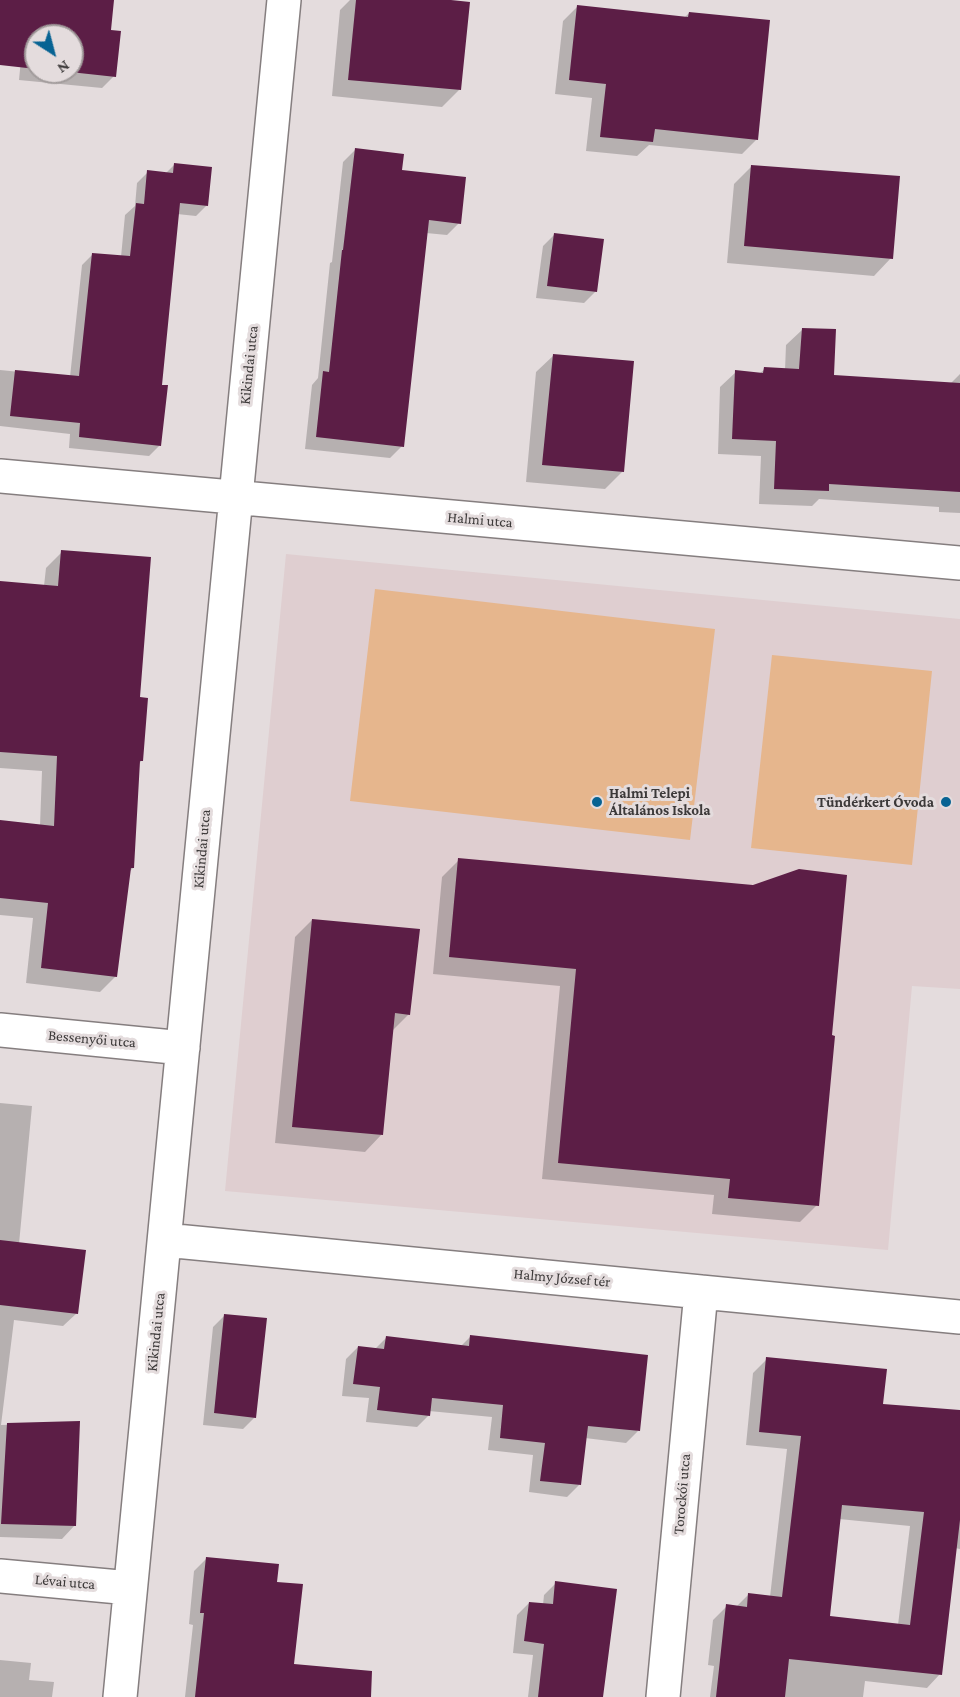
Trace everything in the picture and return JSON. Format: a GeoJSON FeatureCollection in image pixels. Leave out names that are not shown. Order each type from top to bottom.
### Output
{"type":"FeatureCollection","features":[{"type":"Feature","properties":{"kind":"street","name":"Kikindai utca"},"geometry":{"type":"LineString","coordinates":[[120,1697],[284,0]]}},
{"type":"Feature","properties":{"kind":"street","name":"Halmi utca"},"geometry":{"type":"LineString","coordinates":[[0,476],[960,563]]}},
{"type":"Feature","properties":{"kind":"street","name":"Bessenyői utca"},"geometry":{"type":"LineString","coordinates":[[0,1030],[183,1048]]}},
{"type":"Feature","properties":{"kind":"street","name":"Halmy József tér"},"geometry":{"type":"LineString","coordinates":[[165,1240],[960,1317]]}},
{"type":"Feature","properties":{"kind":"street","name":"Torockói utca"},"geometry":{"type":"LineString","coordinates":[[663,1697],[701,1292]]}},
{"type":"Feature","properties":{"kind":"street","name":"Lévai utca"},"geometry":{"type":"LineString","coordinates":[[0,1576],[130,1588]]}},
{"type":"Feature","properties":{"kind":"shaded area","name":"Halmi Telepi Általános Iskola"},"geometry":{"type":"Polygon","coordinates":[[[286,554],[960,619],[960,989],[912,986],[888,1250],[225,1191],[286,554]]]}},
{"type":"Feature","properties":{"kind":"shaded area"},"geometry":{"type":"Polygon","coordinates":[[[375,589],[715,629],[690,840],[350,801],[375,589]]]}},
{"type":"Feature","properties":{"kind":"shaded area"},"geometry":{"type":"Polygon","coordinates":[[[772,655],[932,671],[912,865],[751,848],[772,655]]]}},
{"type":"Feature","properties":{"kind":"building"},"geometry":{"type":"Polygon","coordinates":[[[0,0],[114,0],[111,30],[121,31],[116,77],[84,74],[84,24],[24,24],[24,68],[0,65],[0,0]]]}},
{"type":"Feature","properties":{"kind":"building"},"geometry":{"type":"Polygon","coordinates":[[[356,0],[470,2],[461,90],[348,80],[356,0]]]}},
{"type":"Feature","properties":{"kind":"building"},"geometry":{"type":"Polygon","coordinates":[[[577,5],[688,17],[689,12],[770,20],[758,140],[655,129],[653,142],[600,137],[606,84],[569,80],[577,5]]]}},
{"type":"Feature","properties":{"kind":"building"},"geometry":{"type":"Polygon","coordinates":[[[355,148],[404,154],[402,170],[466,177],[461,224],[429,220],[404,447],[316,437],[323,371],[329,372],[355,148]]]}},
{"type":"Feature","properties":{"kind":"building"},"geometry":{"type":"Polygon","coordinates":[[[174,163],[212,167],[208,206],[180,203],[162,385],[168,385],[161,446],[79,437],[80,423],[10,416],[15,370],[79,376],[92,253],[130,256],[136,203],[144,204],[147,170],[173,173],[174,163]]]}},
{"type":"Feature","properties":{"kind":"building"},"geometry":{"type":"Polygon","coordinates":[[[751,165],[900,176],[893,259],[744,246],[751,165]]]}},
{"type":"Feature","properties":{"kind":"building"},"geometry":{"type":"Polygon","coordinates":[[[554,233],[604,239],[597,292],[547,286],[554,233]]]}},
{"type":"Feature","properties":{"kind":"building"},"geometry":{"type":"Polygon","coordinates":[[[802,328],[836,329],[834,375],[960,383],[960,492],[829,484],[829,491],[774,489],[776,441],[732,439],[735,370],[763,373],[764,367],[799,369],[802,328]]]}},
{"type":"Feature","properties":{"kind":"building"},"geometry":{"type":"Polygon","coordinates":[[[553,354],[634,361],[624,472],[542,465],[553,354]]]}},
{"type":"Feature","properties":{"kind":"building"},"geometry":{"type":"Polygon","coordinates":[[[61,550],[151,557],[140,697],[148,698],[143,761],[140,761],[134,868],[131,868],[117,977],[41,968],[48,903],[0,898],[0,820],[54,826],[57,756],[0,752],[0,581],[58,586],[61,550]]]}},
{"type":"Feature","properties":{"kind":"building"},"geometry":{"type":"Polygon","coordinates":[[[458,858],[753,885],[799,869],[847,875],[819,1206],[728,1198],[730,1179],[558,1163],[576,969],[449,957],[458,858]]]}},
{"type":"Feature","properties":{"kind":"building"},"geometry":{"type":"Polygon","coordinates":[[[312,919],[420,929],[410,1015],[395,1013],[383,1135],[292,1127],[312,919]]]}},
{"type":"Feature","properties":{"kind":"building"},"geometry":{"type":"Polygon","coordinates":[[[0,1240],[86,1250],[78,1314],[0,1305],[0,1240]]]}},
{"type":"Feature","properties":{"kind":"building"},"geometry":{"type":"Polygon","coordinates":[[[224,1314],[267,1318],[256,1418],[214,1413],[224,1314]]]}},
{"type":"Feature","properties":{"kind":"building"},"geometry":{"type":"Polygon","coordinates":[[[470,1335],[648,1355],[640,1431],[588,1426],[581,1485],[540,1481],[545,1443],[500,1438],[503,1405],[432,1398],[430,1416],[377,1410],[380,1387],[353,1384],[358,1346],[384,1349],[386,1336],[469,1346],[470,1335]]]}},
{"type":"Feature","properties":{"kind":"building"},"geometry":{"type":"Polygon","coordinates":[[[766,1357],[887,1369],[883,1404],[960,1410],[960,1520],[942,1675],[789,1659],[785,1697],[716,1697],[726,1604],[747,1607],[748,1593],[782,1597],[801,1436],[759,1432],[766,1357]],[[842,1505],[830,1616],[910,1625],[924,1512],[842,1505]]]}},
{"type":"Feature","properties":{"kind":"building"},"geometry":{"type":"Polygon","coordinates":[[[80,1421],[76,1526],[1,1524],[7,1423],[80,1421]]]}},
{"type":"Feature","properties":{"kind":"building"},"geometry":{"type":"Polygon","coordinates":[[[206,1557],[279,1564],[277,1582],[303,1584],[294,1664],[372,1671],[371,1697],[195,1697],[204,1613],[200,1613],[206,1557]]]}},
{"type":"Feature","properties":{"kind":"building"},"geometry":{"type":"Polygon","coordinates":[[[555,1581],[617,1589],[603,1697],[538,1697],[544,1644],[524,1641],[529,1602],[553,1604],[555,1581]]]}},
{"type":"Feature","properties":{"kind":"place","name":"Halmi Telepi Általános Iskola"},"geometry":{"type":"Point","coordinates":[597,802]}},
{"type":"Feature","properties":{"kind":"place","name":"Tündérkert Óvoda"},"geometry":{"type":"Point","coordinates":[946,802]}}]}
